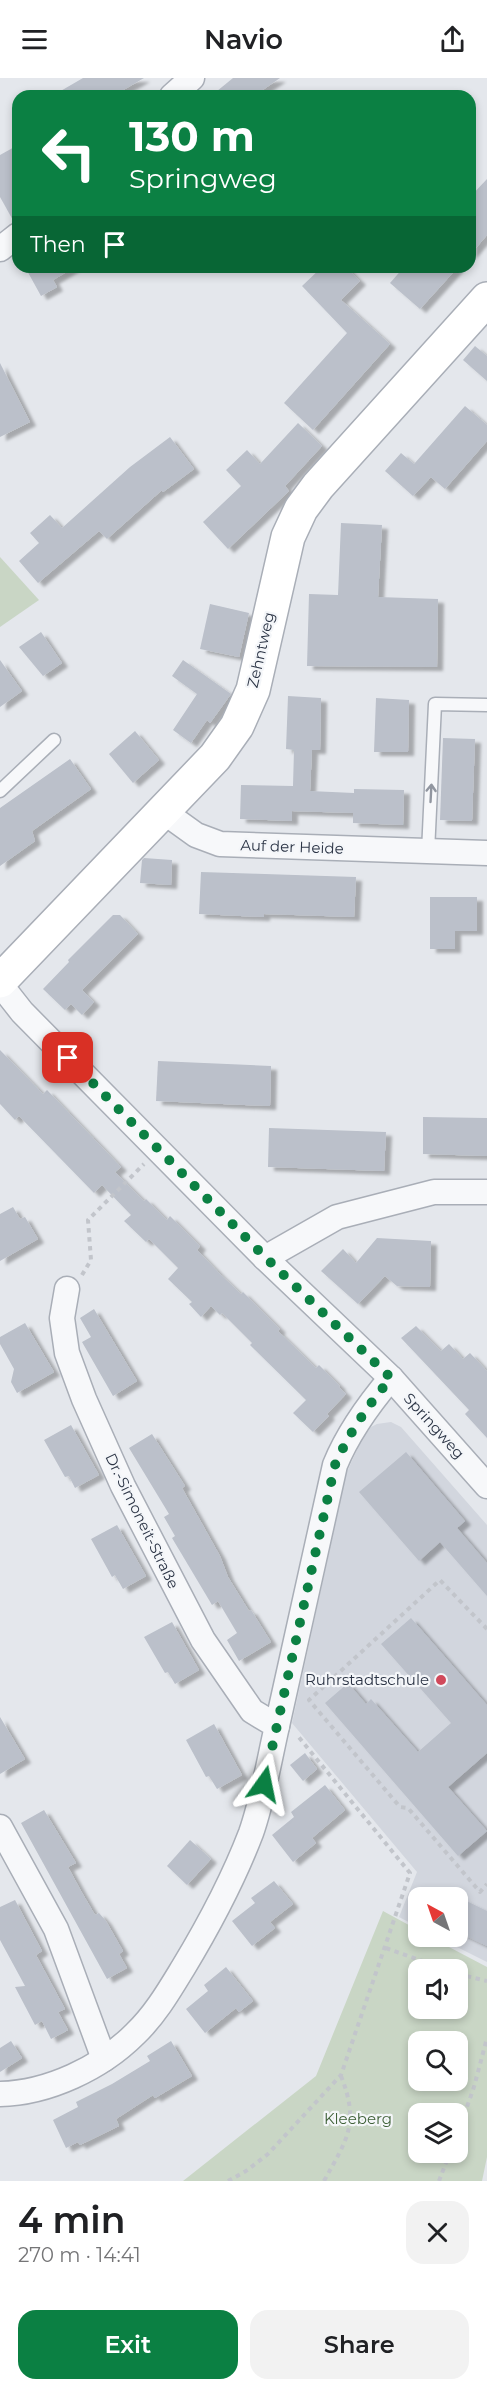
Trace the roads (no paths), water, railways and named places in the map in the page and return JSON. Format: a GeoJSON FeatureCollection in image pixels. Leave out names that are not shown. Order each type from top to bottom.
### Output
{"type":"FeatureCollection","features":[{"type":"Feature","properties":{"kind":"street"},"geometry":{"type":"LineString","coordinates":[[179,90],[192,78]]}},
{"type":"Feature","properties":{"kind":"street"},"geometry":{"type":"LineString","coordinates":[[0,249],[12,240]]}},
{"type":"Feature","properties":{"kind":"street","name":"Zehntweg"},"geometry":{"type":"LineString","coordinates":[[0,982],[215,757],[237,726],[253,690],[285,547],[301,509],[318,486],[487,300]]}},
{"type":"Feature","properties":{"kind":"street","name":"Auf der Heide"},"geometry":{"type":"LineString","coordinates":[[164,812],[196,835],[220,844],[487,853]]}},
{"type":"Feature","properties":{"kind":"street","name":"Springweg"},"geometry":{"type":"LineString","coordinates":[[0,982],[22,1012],[266,1258],[391,1378],[487,1486]]}},
{"type":"Feature","properties":{"kind":"street"},"geometry":{"type":"LineString","coordinates":[[266,1258],[337,1217],[434,1192],[487,1191]]}},
{"type":"Feature","properties":{"kind":"street","name":"Dr.-Simoneit-Straße"},"geometry":{"type":"LineString","coordinates":[[67,1289],[62,1318],[67,1353],[84,1399],[123,1486],[203,1640],[252,1711],[278,1720]]}},
{"type":"Feature","properties":{"kind":"street"},"geometry":{"type":"LineString","coordinates":[[0,2094],[16,2094],[59,2082],[104,2059],[134,2035],[156,2012],[209,1924],[251,1832],[335,1465],[344,1445],[376,1396],[391,1378]]}},
{"type":"Feature","properties":{"kind":"street"},"geometry":{"type":"LineString","coordinates":[[0,1827],[56,1929],[104,2059]]}},
{"type":"Feature","properties":{"kind":"lane"},"geometry":{"type":"LineString","coordinates":[[429,852],[435,704],[487,705]]}},
{"type":"Feature","properties":{"kind":"lane"},"geometry":{"type":"LineString","coordinates":[[0,791],[54,740]]}},
{"type":"Feature","properties":{"kind":"place","name":"Ruhrstadtschule"},"geometry":{"type":"Point","coordinates":[441,1680]}},
{"type":"Feature","properties":{"kind":"park label","name":"Kleeberg"},"geometry":{"type":"Point","coordinates":[358,2119]}}]}
